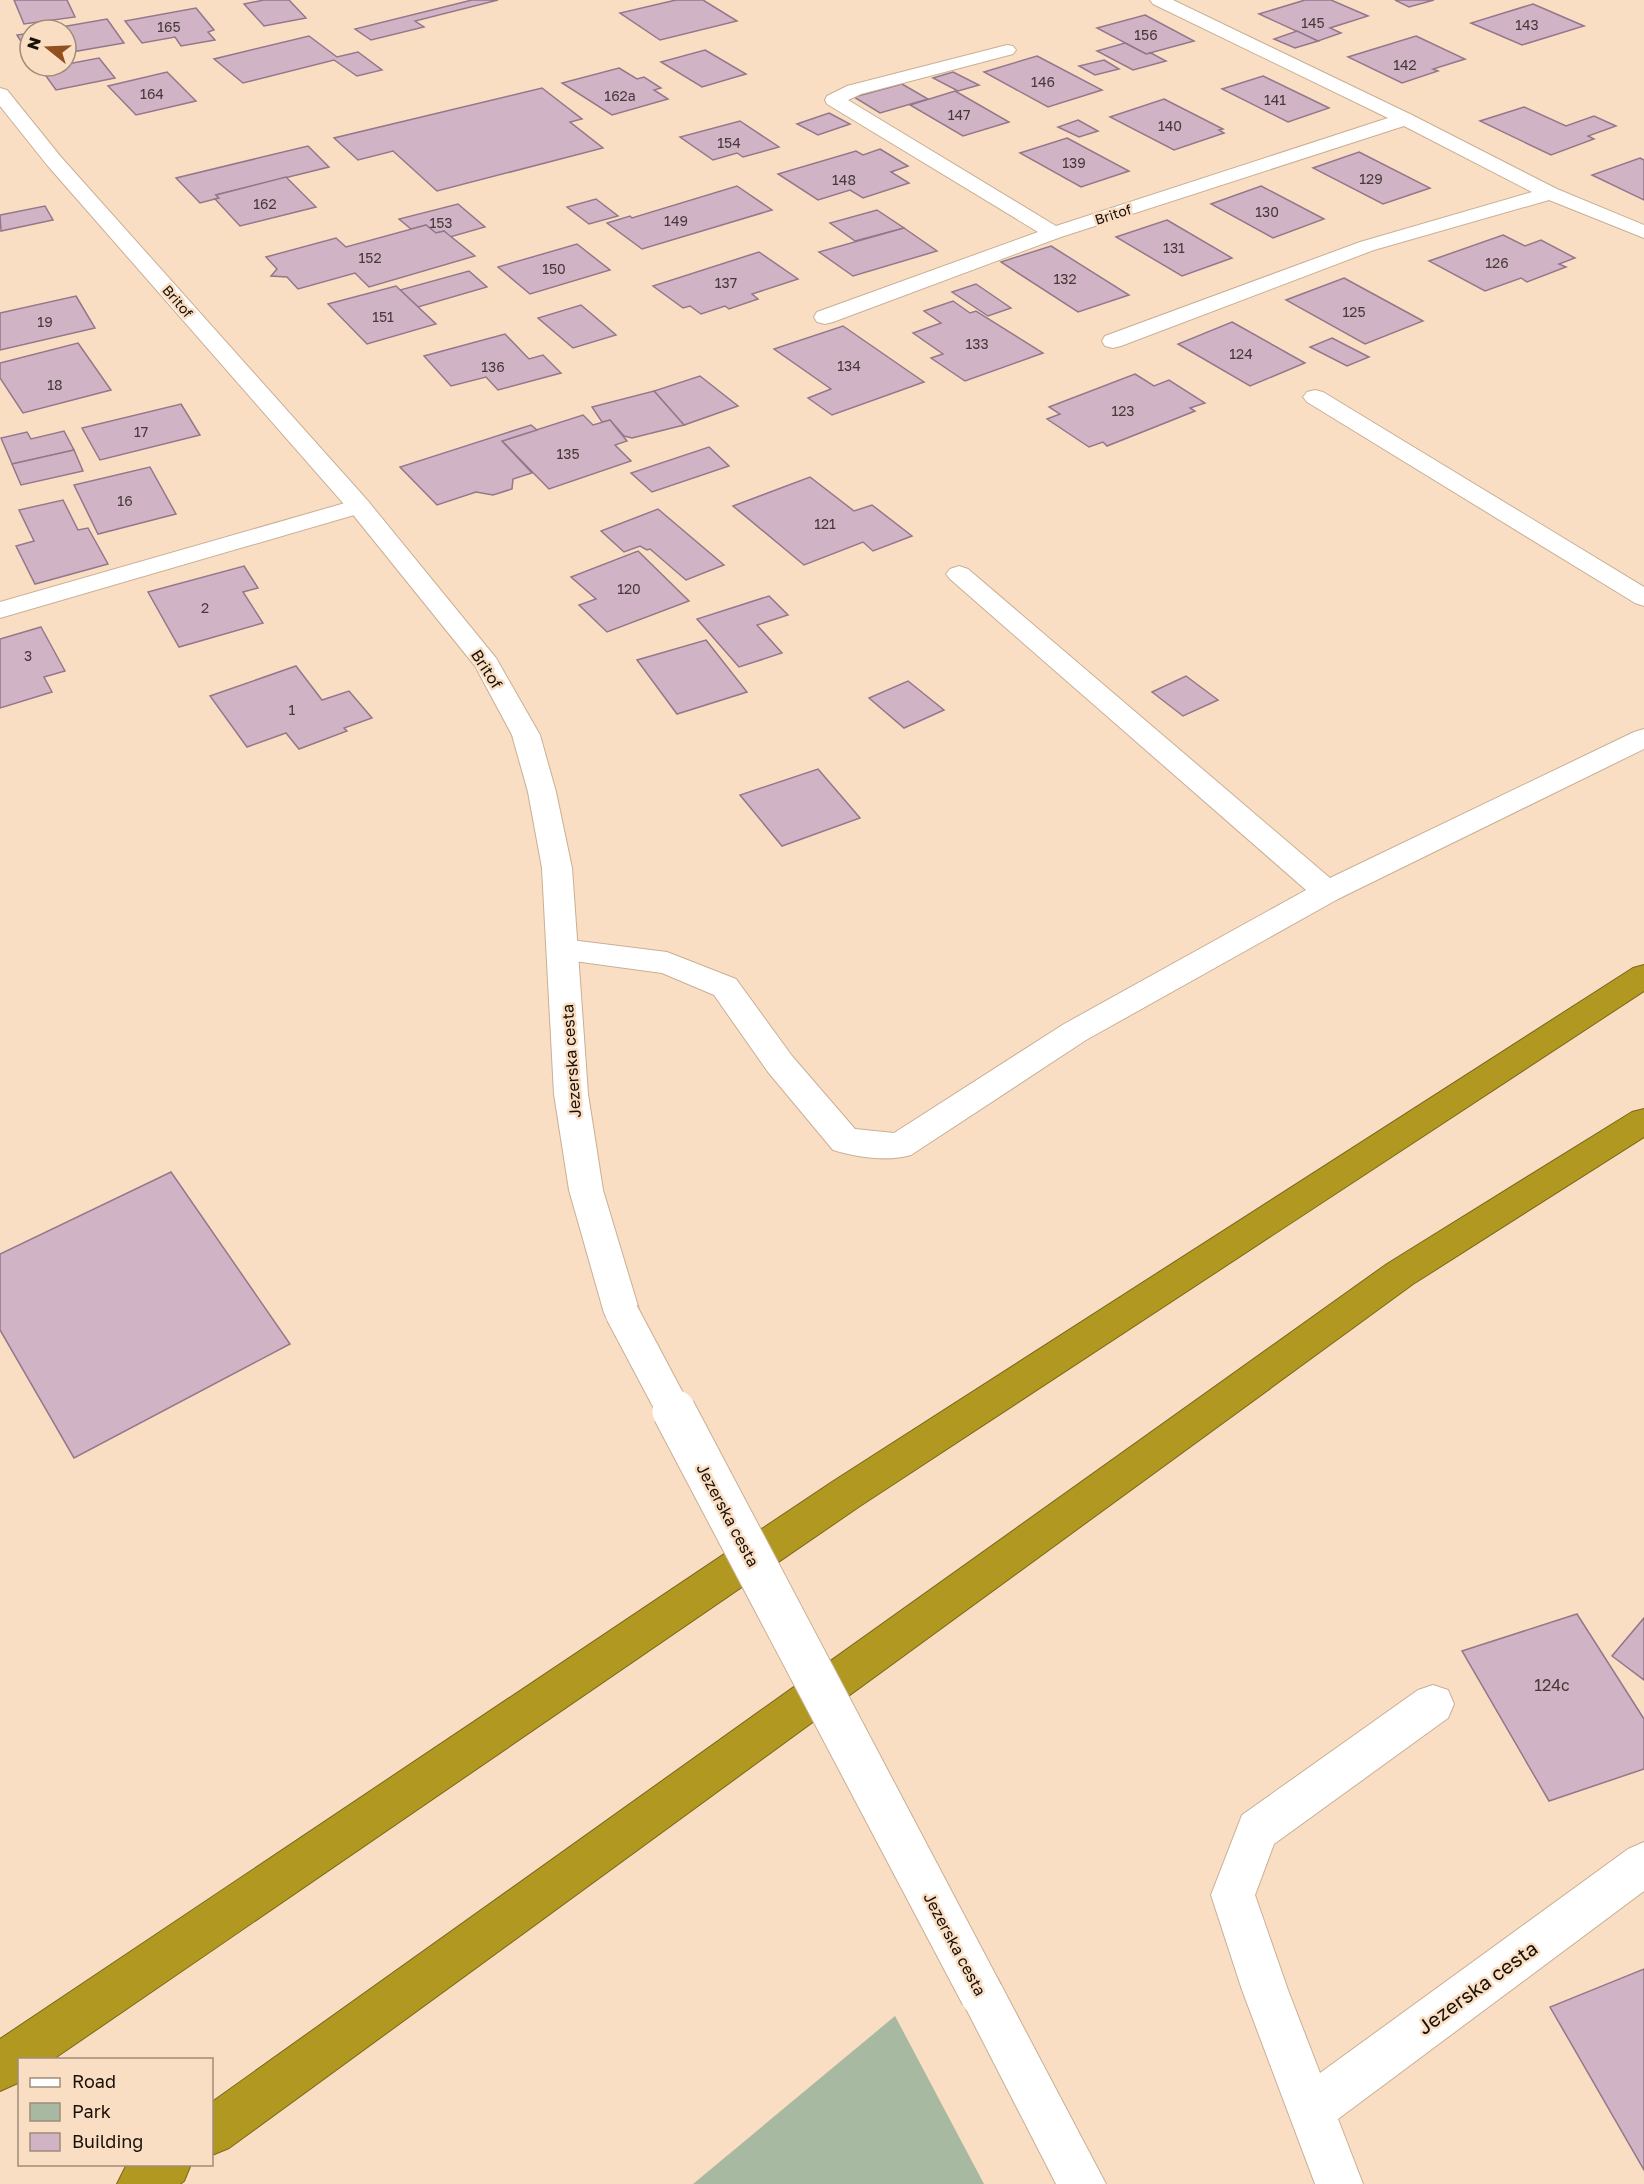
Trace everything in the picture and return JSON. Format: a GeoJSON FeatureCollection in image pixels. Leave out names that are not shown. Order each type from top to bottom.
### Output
{"type":"FeatureCollection","features":[{"type":"Feature","properties":{"kind":"highway"},"geometry":{"type":"LineString","coordinates":[[0,2067],[846,1494],[1644,976]]}},
{"type":"Feature","properties":{"kind":"highway"},"geometry":{"type":"LineString","coordinates":[[213,2131],[1400,1274],[1644,1120]]}},
{"type":"Feature","properties":{"kind":"highway"},"geometry":{"type":"LineString","coordinates":[[141,2184],[164,2166]]}},
{"type":"Feature","properties":{"kind":"street"},"geometry":{"type":"LineString","coordinates":[[1159,0],[1405,119],[1550,193],[1644,232]]}},
{"type":"Feature","properties":{"kind":"street"},"geometry":{"type":"LineString","coordinates":[[1007,50],[854,90],[834,100],[1054,233]]}},
{"type":"Feature","properties":{"kind":"street","name":"Britof"},"geometry":{"type":"LineString","coordinates":[[0,94],[54,161],[358,506],[487,664],[526,735],[542,792]]}},
{"type":"Feature","properties":{"kind":"street","name":"Britof"},"geometry":{"type":"LineString","coordinates":[[825,317],[1054,233],[1405,119]]}},
{"type":"Feature","properties":{"kind":"street"},"geometry":{"type":"LineString","coordinates":[[1113,341],[1367,246],[1550,193]]}},
{"type":"Feature","properties":{"kind":"street"},"geometry":{"type":"LineString","coordinates":[[1315,398],[1644,598]]}},
{"type":"Feature","properties":{"kind":"street"},"geometry":{"type":"LineString","coordinates":[[0,610],[358,506]]}},
{"type":"Feature","properties":{"kind":"street"},"geometry":{"type":"LineString","coordinates":[[959,574],[1327,892]]}},
{"type":"Feature","properties":{"kind":"street"},"geometry":{"type":"LineString","coordinates":[[563,950],[667,963],[725,987],[780,1064],[845,1141],[899,1146],[1075,1032],[1327,892],[1644,738]]}},
{"type":"Feature","properties":{"kind":"street","name":"Jezerska cesta"},"geometry":{"type":"LineString","coordinates":[[542,792],[557,868],[571,1094],[585,1190],[622,1313],[1082,2184]]}},
{"type":"Feature","properties":{"kind":"street"},"geometry":{"type":"LineString","coordinates":[[1339,2184],[1265,1990],[1233,1895],[1257,1830],[1433,1704]]}},
{"type":"Feature","properties":{"kind":"street","name":"Jezerska cesta"},"geometry":{"type":"LineString","coordinates":[[1310,2110],[1644,1864]]}},
{"type":"Feature","properties":{"kind":"green space"},"geometry":{"type":"Polygon","coordinates":[[[895,2016],[984,2184],[693,2184],[895,2016]]]}},
{"type":"Feature","properties":{"kind":"building"},"geometry":{"type":"Polygon","coordinates":[[[14,0],[67,0],[75,17],[68,18],[22,18],[14,0]]]}},
{"type":"Feature","properties":{"kind":"building"},"geometry":{"type":"Polygon","coordinates":[[[264,0],[289,0],[306,18],[264,26],[244,4],[264,0]]]}},
{"type":"Feature","properties":{"kind":"building"},"geometry":{"type":"Polygon","coordinates":[[[472,0],[498,0],[415,21],[424,27],[371,40],[355,29],[472,0]]]}},
{"type":"Feature","properties":{"kind":"building"},"geometry":{"type":"Polygon","coordinates":[[[676,0],[703,0],[737,21],[660,40],[620,13],[676,0]]]}},
{"type":"Feature","properties":{"kind":"building"},"geometry":{"type":"Polygon","coordinates":[[[1305,0],[1331,0],[1368,16],[1330,28],[1341,33],[1318,41],[1259,14],[1305,0]]]}},
{"type":"Feature","properties":{"kind":"building"},"geometry":{"type":"Polygon","coordinates":[[[1395,0],[1434,0],[1409,7],[1395,0]]]}},
{"type":"Feature","properties":{"kind":"building"},"geometry":{"type":"Polygon","coordinates":[[[1533,4],[1584,26],[1522,45],[1471,23],[1533,4]]]}},
{"type":"Feature","properties":{"kind":"building"},"geometry":{"type":"Polygon","coordinates":[[[196,8],[214,30],[208,32],[215,40],[181,46],[175,37],[142,43],[125,21],[196,8]]]}},
{"type":"Feature","properties":{"kind":"building"},"geometry":{"type":"Polygon","coordinates":[[[1145,15],[1194,41],[1146,54],[1097,28],[1145,15]]]}},
{"type":"Feature","properties":{"kind":"building"},"geometry":{"type":"Polygon","coordinates":[[[107,19],[124,43],[78,51],[78,24],[107,19]]]}},
{"type":"Feature","properties":{"kind":"building"},"geometry":{"type":"Polygon","coordinates":[[[1297,31],[1318,41],[1295,48],[1274,39],[1297,31]]]}},
{"type":"Feature","properties":{"kind":"building"},"geometry":{"type":"Polygon","coordinates":[[[309,36],[337,57],[358,52],[382,70],[357,76],[334,60],[243,83],[214,59],[309,36]]]}},
{"type":"Feature","properties":{"kind":"building"},"geometry":{"type":"Polygon","coordinates":[[[1416,36],[1465,59],[1433,69],[1438,71],[1402,83],[1348,57],[1416,36]]]}},
{"type":"Feature","properties":{"kind":"building"},"geometry":{"type":"Polygon","coordinates":[[[1125,43],[1166,61],[1133,70],[1097,51],[1125,43]]]}},
{"type":"Feature","properties":{"kind":"building"},"geometry":{"type":"Polygon","coordinates":[[[705,50],[746,74],[702,87],[661,62],[705,50]]]}},
{"type":"Feature","properties":{"kind":"building"},"geometry":{"type":"Polygon","coordinates":[[[1037,56],[1102,90],[1048,107],[984,72],[1037,56]]]}},
{"type":"Feature","properties":{"kind":"building"},"geometry":{"type":"Polygon","coordinates":[[[99,58],[115,78],[56,90],[47,78],[78,78],[78,62],[99,58]]]}},
{"type":"Feature","properties":{"kind":"building"},"geometry":{"type":"Polygon","coordinates":[[[1104,60],[1119,69],[1095,75],[1079,66],[1104,60]]]}},
{"type":"Feature","properties":{"kind":"building"},"geometry":{"type":"Polygon","coordinates":[[[619,68],[637,79],[644,77],[661,88],[654,90],[668,99],[612,115],[562,83],[619,68]]]}},
{"type":"Feature","properties":{"kind":"building"},"geometry":{"type":"Polygon","coordinates":[[[167,72],[196,101],[136,115],[108,86],[167,72]]]}},
{"type":"Feature","properties":{"kind":"building"},"geometry":{"type":"Polygon","coordinates":[[[953,72],[979,85],[958,91],[933,78],[953,72]]]}},
{"type":"Feature","properties":{"kind":"building"},"geometry":{"type":"Polygon","coordinates":[[[1263,76],[1329,108],[1288,122],[1222,89],[1263,76]]]}},
{"type":"Feature","properties":{"kind":"building"},"geometry":{"type":"Polygon","coordinates":[[[902,84],[928,99],[880,113],[854,97],[902,84]]]}},
{"type":"Feature","properties":{"kind":"building"},"geometry":{"type":"Polygon","coordinates":[[[542,88],[582,119],[570,122],[603,148],[437,191],[393,151],[358,160],[334,138],[542,88]]]}},
{"type":"Feature","properties":{"kind":"building"},"geometry":{"type":"Polygon","coordinates":[[[955,91],[1009,122],[963,136],[910,105],[955,91]]]}},
{"type":"Feature","properties":{"kind":"building"},"geometry":{"type":"Polygon","coordinates":[[[1164,99],[1223,129],[1219,130],[1224,133],[1174,150],[1110,117],[1164,99]]]}},
{"type":"Feature","properties":{"kind":"building"},"geometry":{"type":"Polygon","coordinates":[[[1524,107],[1566,126],[1594,116],[1616,126],[1588,136],[1594,139],[1551,155],[1480,121],[1524,107]]]}},
{"type":"Feature","properties":{"kind":"building"},"geometry":{"type":"Polygon","coordinates":[[[829,113],[850,124],[818,135],[797,124],[829,113]]]}},
{"type":"Feature","properties":{"kind":"building"},"geometry":{"type":"Polygon","coordinates":[[[1078,120],[1098,131],[1079,137],[1058,127],[1078,120]]]}},
{"type":"Feature","properties":{"kind":"building"},"geometry":{"type":"Polygon","coordinates":[[[740,121],[779,147],[743,157],[737,153],[713,160],[680,137],[740,121]]]}},
{"type":"Feature","properties":{"kind":"building"},"geometry":{"type":"Polygon","coordinates":[[[1067,138],[1129,171],[1081,187],[1020,153],[1067,138]]]}},
{"type":"Feature","properties":{"kind":"building"},"geometry":{"type":"Polygon","coordinates":[[[308,146],[329,167],[216,195],[219,198],[200,203],[176,178],[308,146]]]}},
{"type":"Feature","properties":{"kind":"building"},"geometry":{"type":"Polygon","coordinates":[[[880,149],[908,166],[891,172],[909,183],[863,198],[850,190],[818,200],[778,174],[856,151],[863,155],[880,149]]]}},
{"type":"Feature","properties":{"kind":"building"},"geometry":{"type":"Polygon","coordinates":[[[1359,152],[1430,188],[1383,204],[1313,168],[1359,152]]]}},
{"type":"Feature","properties":{"kind":"building"},"geometry":{"type":"Polygon","coordinates":[[[1640,158],[1644,160],[1644,200],[1592,175],[1640,158]]]}},
{"type":"Feature","properties":{"kind":"building"},"geometry":{"type":"Polygon","coordinates":[[[286,177],[316,207],[240,226],[215,199],[219,198],[216,195],[286,177]]]}},
{"type":"Feature","properties":{"kind":"building"},"geometry":{"type":"Polygon","coordinates":[[[737,186],[772,210],[642,249],[607,223],[630,216],[632,218],[737,186]]]}},
{"type":"Feature","properties":{"kind":"building"},"geometry":{"type":"Polygon","coordinates":[[[1261,186],[1324,219],[1273,238],[1211,204],[1261,186]]]}},
{"type":"Feature","properties":{"kind":"building"},"geometry":{"type":"Polygon","coordinates":[[[596,199],[618,216],[589,224],[567,207],[596,199]]]}},
{"type":"Feature","properties":{"kind":"building"},"geometry":{"type":"Polygon","coordinates":[[[458,204],[485,227],[450,237],[444,231],[436,233],[426,225],[411,229],[399,219],[458,204]]]}},
{"type":"Feature","properties":{"kind":"building"},"geometry":{"type":"Polygon","coordinates":[[[45,206],[53,220],[1,231],[0,215],[45,206]]]}},
{"type":"Feature","properties":{"kind":"building"},"geometry":{"type":"Polygon","coordinates":[[[877,210],[904,228],[855,241],[830,223],[877,210]]]}},
{"type":"Feature","properties":{"kind":"building"},"geometry":{"type":"Polygon","coordinates":[[[1167,220],[1232,258],[1182,276],[1116,237],[1167,220]]]}},
{"type":"Feature","properties":{"kind":"building"},"geometry":{"type":"Polygon","coordinates":[[[426,225],[436,233],[444,231],[475,256],[369,287],[355,273],[298,289],[287,277],[271,276],[277,269],[266,257],[336,238],[346,247],[426,225]]]}},
{"type":"Feature","properties":{"kind":"building"},"geometry":{"type":"Polygon","coordinates":[[[904,228],[937,251],[853,276],[819,252],[904,228]]]}},
{"type":"Feature","properties":{"kind":"building"},"geometry":{"type":"Polygon","coordinates":[[[1503,235],[1525,246],[1541,240],[1575,258],[1559,264],[1566,267],[1527,282],[1521,278],[1485,291],[1429,261],[1503,235]]]}},
{"type":"Feature","properties":{"kind":"building"},"geometry":{"type":"Polygon","coordinates":[[[577,244],[610,270],[530,294],[498,267],[577,244]]]}},
{"type":"Feature","properties":{"kind":"building"},"geometry":{"type":"Polygon","coordinates":[[[1051,246],[1129,295],[1078,312],[1001,262],[1051,246]]]}},
{"type":"Feature","properties":{"kind":"building"},"geometry":{"type":"Polygon","coordinates":[[[759,252],[798,279],[752,294],[758,299],[729,309],[725,306],[701,314],[690,306],[683,308],[653,286],[759,252]]]}},
{"type":"Feature","properties":{"kind":"building"},"geometry":{"type":"Polygon","coordinates":[[[469,271],[487,287],[418,307],[400,290],[469,271]]]}},
{"type":"Feature","properties":{"kind":"building"},"geometry":{"type":"Polygon","coordinates":[[[1344,278],[1423,321],[1365,344],[1286,300],[1344,278]]]}},
{"type":"Feature","properties":{"kind":"building"},"geometry":{"type":"Polygon","coordinates":[[[976,284],[1011,308],[988,316],[952,292],[976,284]]]}},
{"type":"Feature","properties":{"kind":"building"},"geometry":{"type":"Polygon","coordinates":[[[396,286],[436,324],[367,344],[328,304],[396,286]]]}},
{"type":"Feature","properties":{"kind":"building"},"geometry":{"type":"Polygon","coordinates":[[[76,296],[95,328],[0,350],[0,313],[76,296]]]}},
{"type":"Feature","properties":{"kind":"building"},"geometry":{"type":"Polygon","coordinates":[[[953,301],[970,313],[976,311],[1043,353],[965,381],[931,358],[943,354],[913,333],[941,323],[924,311],[953,301]]]}},
{"type":"Feature","properties":{"kind":"building"},"geometry":{"type":"Polygon","coordinates":[[[581,305],[616,335],[573,348],[538,318],[581,305]]]}},
{"type":"Feature","properties":{"kind":"building"},"geometry":{"type":"Polygon","coordinates":[[[1232,322],[1305,363],[1250,386],[1178,344],[1232,322]]]}},
{"type":"Feature","properties":{"kind":"building"},"geometry":{"type":"Polygon","coordinates":[[[843,326],[924,382],[832,415],[808,398],[831,389],[774,349],[843,326]]]}},
{"type":"Feature","properties":{"kind":"building"},"geometry":{"type":"Polygon","coordinates":[[[505,334],[529,359],[543,355],[561,373],[498,390],[486,377],[451,386],[424,356],[505,334]]]}},
{"type":"Feature","properties":{"kind":"building"},"geometry":{"type":"Polygon","coordinates":[[[1332,338],[1369,357],[1347,366],[1310,347],[1332,338]]]}},
{"type":"Feature","properties":{"kind":"building"},"geometry":{"type":"Polygon","coordinates":[[[78,343],[111,390],[23,413],[0,378],[0,363],[78,343]]]}},
{"type":"Feature","properties":{"kind":"building"},"geometry":{"type":"Polygon","coordinates":[[[1135,374],[1154,386],[1169,380],[1205,403],[1190,408],[1195,411],[1107,446],[1103,442],[1089,447],[1047,419],[1060,414],[1049,407],[1135,374]]]}},
{"type":"Feature","properties":{"kind":"building"},"geometry":{"type":"Polygon","coordinates":[[[700,376],[738,406],[684,425],[654,391],[700,376]]]}},
{"type":"Feature","properties":{"kind":"building"},"geometry":{"type":"Polygon","coordinates":[[[654,391],[684,425],[632,438],[624,436],[610,420],[602,422],[592,407],[654,391]]]}},
{"type":"Feature","properties":{"kind":"building"},"geometry":{"type":"Polygon","coordinates":[[[181,404],[200,435],[100,460],[82,428],[181,404]]]}},
{"type":"Feature","properties":{"kind":"building"},"geometry":{"type":"Polygon","coordinates":[[[583,415],[593,425],[610,420],[627,441],[615,445],[631,461],[549,489],[502,441],[583,415]]]}},
{"type":"Feature","properties":{"kind":"building"},"geometry":{"type":"Polygon","coordinates":[[[531,425],[537,430],[502,441],[532,473],[513,479],[512,489],[493,495],[476,492],[437,505],[400,467],[531,425]]]}},
{"type":"Feature","properties":{"kind":"building"},"geometry":{"type":"Polygon","coordinates":[[[64,431],[74,450],[12,464],[1,438],[27,432],[31,439],[64,431]]]}},
{"type":"Feature","properties":{"kind":"building"},"geometry":{"type":"Polygon","coordinates":[[[709,447],[729,466],[652,492],[631,473],[709,447]]]}},
{"type":"Feature","properties":{"kind":"building"},"geometry":{"type":"Polygon","coordinates":[[[74,450],[83,471],[21,485],[12,464],[74,450]]]}},
{"type":"Feature","properties":{"kind":"building"},"geometry":{"type":"Polygon","coordinates":[[[150,467],[176,514],[98,534],[74,485],[150,467]]]}},
{"type":"Feature","properties":{"kind":"building"},"geometry":{"type":"Polygon","coordinates":[[[810,477],[854,511],[872,505],[912,536],[873,551],[863,542],[804,565],[733,506],[810,477]]]}},
{"type":"Feature","properties":{"kind":"building"},"geometry":{"type":"Polygon","coordinates":[[[63,500],[78,530],[88,528],[108,564],[35,584],[16,546],[34,541],[19,510],[63,500]]]}},
{"type":"Feature","properties":{"kind":"building"},"geometry":{"type":"Polygon","coordinates":[[[658,509],[724,565],[686,580],[650,549],[647,550],[640,546],[624,552],[601,531],[658,509]]]}},
{"type":"Feature","properties":{"kind":"building"},"geometry":{"type":"Polygon","coordinates":[[[638,551],[689,601],[607,632],[579,605],[596,599],[571,577],[638,551]]]}},
{"type":"Feature","properties":{"kind":"building"},"geometry":{"type":"Polygon","coordinates":[[[244,566],[258,588],[243,592],[263,623],[179,647],[148,592],[244,566]]]}},
{"type":"Feature","properties":{"kind":"building"},"geometry":{"type":"Polygon","coordinates":[[[769,596],[788,615],[757,625],[782,653],[739,667],[697,619],[769,596]]]}},
{"type":"Feature","properties":{"kind":"building"},"geometry":{"type":"Polygon","coordinates":[[[41,627],[65,671],[44,677],[52,692],[0,708],[0,639],[41,627]]]}},
{"type":"Feature","properties":{"kind":"building"},"geometry":{"type":"Polygon","coordinates":[[[706,640],[747,692],[677,714],[637,660],[706,640]]]}},
{"type":"Feature","properties":{"kind":"building"},"geometry":{"type":"Polygon","coordinates":[[[296,666],[322,700],[349,691],[372,718],[344,728],[347,731],[299,749],[286,733],[247,747],[210,696],[296,666]]]}},
{"type":"Feature","properties":{"kind":"building"},"geometry":{"type":"Polygon","coordinates":[[[1186,676],[1218,700],[1183,716],[1152,692],[1186,676]]]}},
{"type":"Feature","properties":{"kind":"building"},"geometry":{"type":"Polygon","coordinates":[[[908,681],[944,710],[904,728],[869,698],[908,681]]]}},
{"type":"Feature","properties":{"kind":"building"},"geometry":{"type":"Polygon","coordinates":[[[818,769],[860,818],[782,846],[740,795],[818,769]]]}},
{"type":"Feature","properties":{"kind":"building"},"geometry":{"type":"Polygon","coordinates":[[[171,1172],[290,1344],[74,1458],[0,1330],[0,1254],[171,1172]]]}},
{"type":"Feature","properties":{"kind":"building"},"geometry":{"type":"Polygon","coordinates":[[[1577,1614],[1644,1719],[1644,1769],[1549,1801],[1462,1651],[1577,1614]]]}},
{"type":"Feature","properties":{"kind":"building"},"geometry":{"type":"Polygon","coordinates":[[[1644,1618],[1644,1680],[1612,1656],[1644,1618]]]}},
{"type":"Feature","properties":{"kind":"building"},"geometry":{"type":"Polygon","coordinates":[[[1644,1969],[1644,2170],[1550,2007],[1644,1969]]]}}]}
